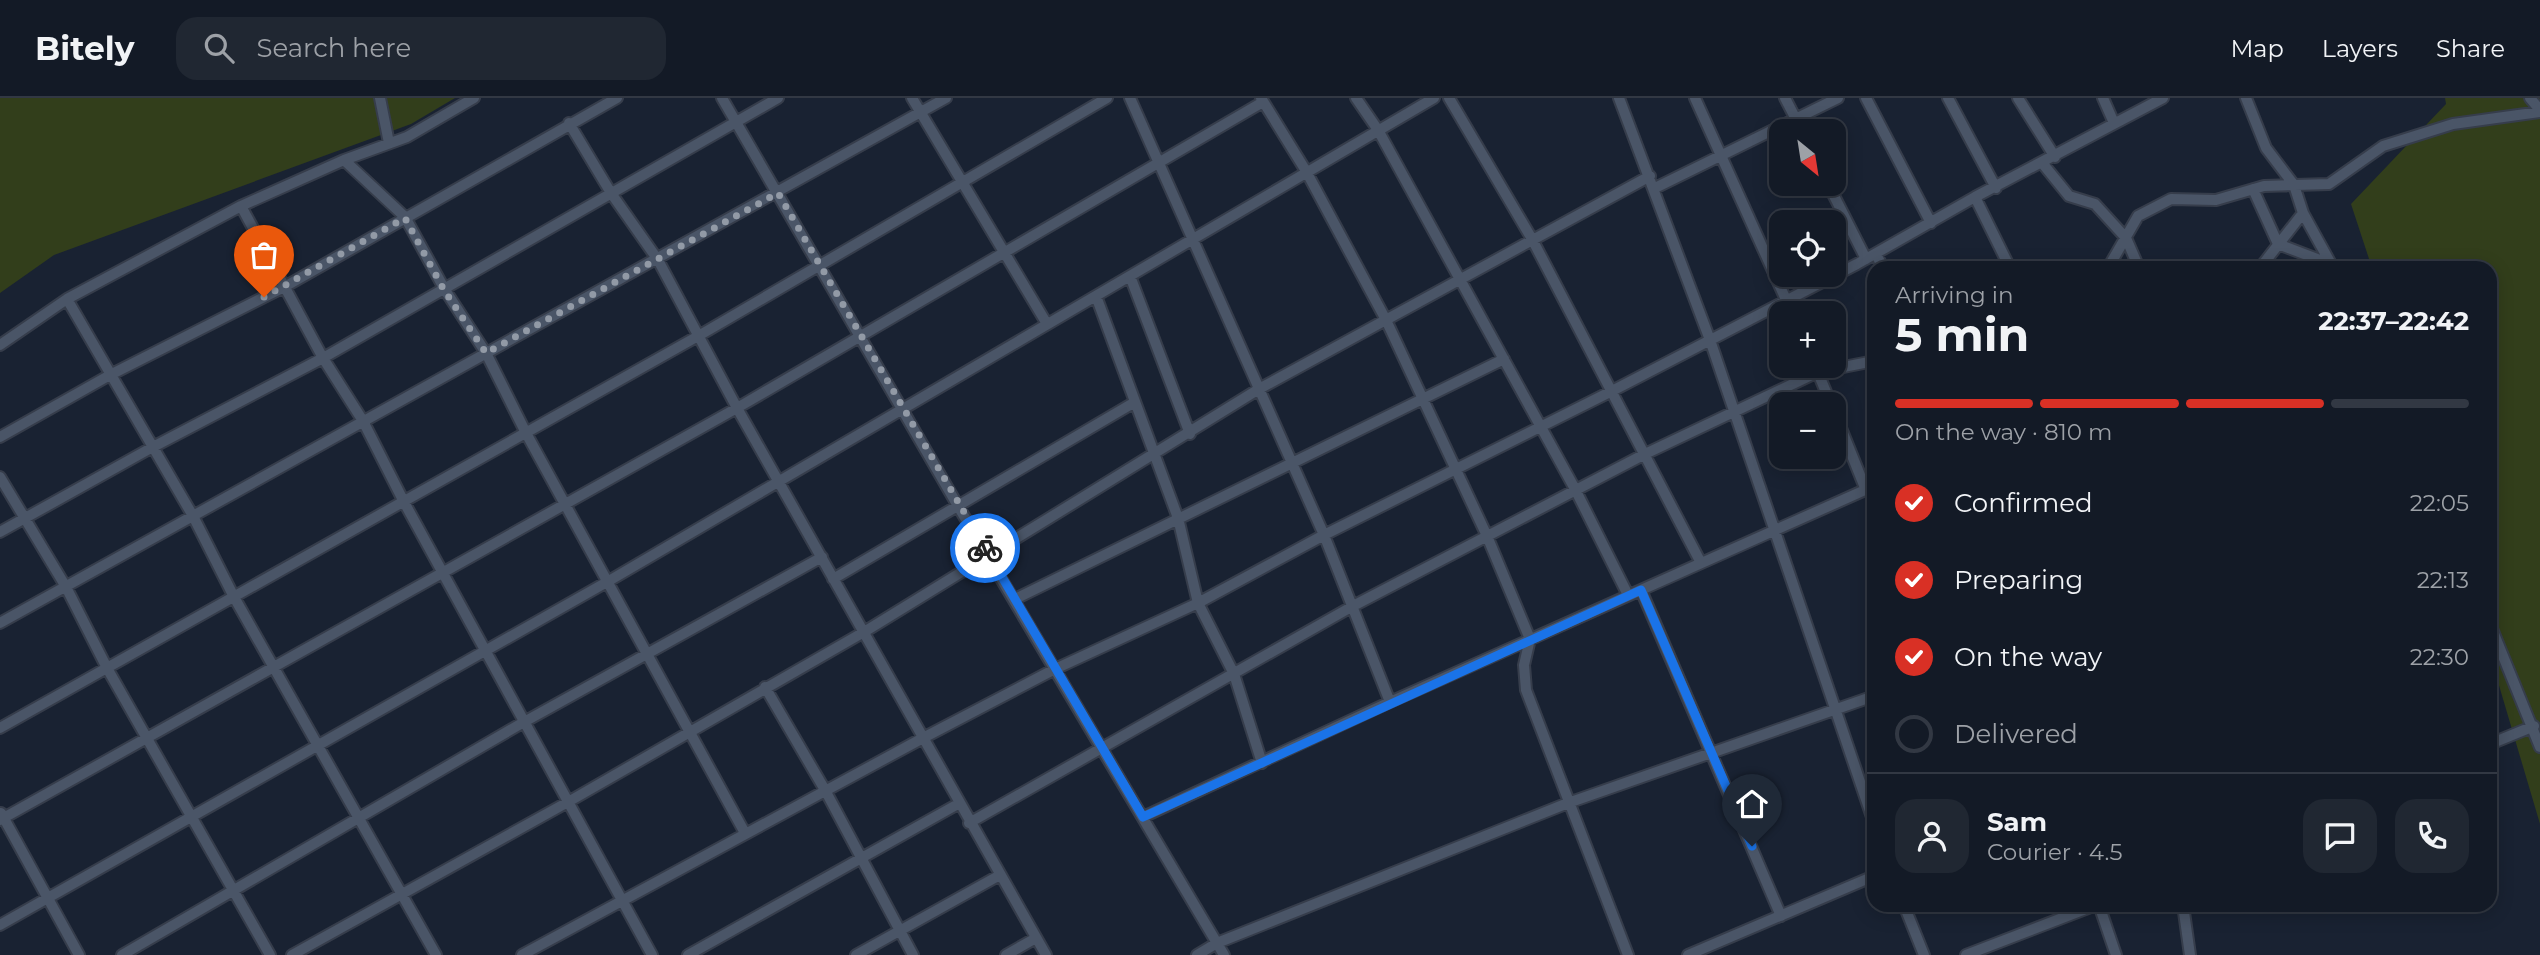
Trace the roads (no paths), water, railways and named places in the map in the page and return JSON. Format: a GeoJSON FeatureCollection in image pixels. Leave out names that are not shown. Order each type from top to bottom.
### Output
{"type":"FeatureCollection","features":[{"type":"Feature","properties":{"kind":"street"},"geometry":{"type":"LineString","coordinates":[[380,98],[389,143]]}},
{"type":"Feature","properties":{"kind":"street"},"geometry":{"type":"LineString","coordinates":[[0,345],[67,299],[241,206],[344,160],[407,137],[474,98]]}},
{"type":"Feature","properties":{"kind":"street"},"geometry":{"type":"LineString","coordinates":[[0,437],[110,375],[286,286],[617,98]]}},
{"type":"Feature","properties":{"kind":"street"},"geometry":{"type":"LineString","coordinates":[[722,98],[958,506],[1103,746],[1224,955]]}},
{"type":"Feature","properties":{"kind":"street"},"geometry":{"type":"LineString","coordinates":[[0,532],[151,448],[323,358],[735,120],[778,98]]}},
{"type":"Feature","properties":{"kind":"street"},"geometry":{"type":"LineString","coordinates":[[912,98],[1047,324]]}},
{"type":"Feature","properties":{"kind":"street"},"geometry":{"type":"LineString","coordinates":[[0,623],[946,98]]}},
{"type":"Feature","properties":{"kind":"street"},"geometry":{"type":"LineString","coordinates":[[0,728],[820,267],[1107,98]]}},
{"type":"Feature","properties":{"kind":"street"},"geometry":{"type":"LineString","coordinates":[[1130,98],[1324,535],[1390,702]]}},
{"type":"Feature","properties":{"kind":"street"},"geometry":{"type":"LineString","coordinates":[[1356,98],[1378,130],[1504,359],[1575,489],[1628,596]]}},
{"type":"Feature","properties":{"kind":"street"},"geometry":{"type":"LineString","coordinates":[[0,925],[607,582],[1434,98]]}},
{"type":"Feature","properties":{"kind":"street"},"geometry":{"type":"LineString","coordinates":[[1449,98],[1532,239],[1700,563]]}},
{"type":"Feature","properties":{"kind":"street"},"geometry":{"type":"LineString","coordinates":[[1619,98],[1710,340],[1867,803]]}},
{"type":"Feature","properties":{"kind":"street"},"geometry":{"type":"LineString","coordinates":[[1695,98],[1787,300]]}},
{"type":"Feature","properties":{"kind":"street"},"geometry":{"type":"LineString","coordinates":[[1785,98],[1796,119],[1838,98]]}},
{"type":"Feature","properties":{"kind":"street"},"geometry":{"type":"LineString","coordinates":[[1866,98],[1931,223]]}},
{"type":"Feature","properties":{"kind":"street"},"geometry":{"type":"LineString","coordinates":[[1948,98],[1996,188]]}},
{"type":"Feature","properties":{"kind":"street"},"geometry":{"type":"LineString","coordinates":[[2018,98],[2055,157]]}},
{"type":"Feature","properties":{"kind":"street"},"geometry":{"type":"LineString","coordinates":[[2103,98],[2114,123]]}},
{"type":"Feature","properties":{"kind":"street"},"geometry":{"type":"LineString","coordinates":[[522,955],[825,790],[1055,669],[1198,603],[1324,535],[1610,392],[1871,256],[1975,197],[2043,164],[2163,98]]}},
{"type":"Feature","properties":{"kind":"street"},"geometry":{"type":"LineString","coordinates":[[2246,98],[2266,148],[2294,185],[2303,213],[2330,261]]}},
{"type":"Feature","properties":{"kind":"street"},"geometry":{"type":"LineString","coordinates":[[2112,261],[2138,216],[2171,199],[2216,200],[2253,189],[2329,184],[2383,146],[2453,124],[2540,111],[2530,98]]}},
{"type":"Feature","properties":{"kind":"street"},"geometry":{"type":"LineString","coordinates":[[79,955],[1,817],[737,408],[1005,254],[1262,100],[1306,171],[1386,320],[1487,536],[1530,639],[1524,665],[1525,690],[1628,955]]}},
{"type":"Feature","properties":{"kind":"street"},"geometry":{"type":"LineString","coordinates":[[569,123],[611,192],[658,260],[737,408],[780,480],[958,804],[1046,955]]}},
{"type":"Feature","properties":{"kind":"street"},"geometry":{"type":"LineString","coordinates":[[1655,188],[1769,132]]}},
{"type":"Feature","properties":{"kind":"street"},"geometry":{"type":"LineString","coordinates":[[344,160],[405,218],[444,290],[486,353],[526,433],[745,833]]}},
{"type":"Feature","properties":{"kind":"street"},"geometry":{"type":"LineString","coordinates":[[2043,164],[2069,196],[2095,204],[2126,238],[2136,261]]}},
{"type":"Feature","properties":{"kind":"street"},"geometry":{"type":"LineString","coordinates":[[292,955],[568,802],[864,632],[1190,434],[1259,389],[1650,176]]}},
{"type":"Feature","properties":{"kind":"street"},"geometry":{"type":"LineString","coordinates":[[2253,189],[2278,244],[2320,261]]}},
{"type":"Feature","properties":{"kind":"street"},"geometry":{"type":"LineString","coordinates":[[1835,196],[1876,261]]}},
{"type":"Feature","properties":{"kind":"street"},"geometry":{"type":"LineString","coordinates":[[1975,197],[2007,261]]}},
{"type":"Feature","properties":{"kind":"street"},"geometry":{"type":"LineString","coordinates":[[241,206],[323,358],[363,421],[442,573],[652,955]]}},
{"type":"Feature","properties":{"kind":"street"},"geometry":{"type":"LineString","coordinates":[[2265,261],[2303,213]]}},
{"type":"Feature","properties":{"kind":"street"},"geometry":{"type":"LineString","coordinates":[[1130,276],[1190,434]]}},
{"type":"Feature","properties":{"kind":"street"},"geometry":{"type":"LineString","coordinates":[[1096,296],[1178,518],[1198,603],[1234,674],[1262,762]]}},
{"type":"Feature","properties":{"kind":"street"},"geometry":{"type":"LineString","coordinates":[[67,299],[151,448],[193,516],[234,597],[436,955]]}},
{"type":"Feature","properties":{"kind":"street"},"geometry":{"type":"LineString","coordinates":[[1015,599],[1178,518],[1293,466],[1504,359]]}},
{"type":"Feature","properties":{"kind":"street"},"geometry":{"type":"LineString","coordinates":[[1846,365],[1867,362]]}},
{"type":"Feature","properties":{"kind":"street"},"geometry":{"type":"LineString","coordinates":[[969,823],[1353,607],[1575,489],[1799,378]]}},
{"type":"Feature","properties":{"kind":"street"},"geometry":{"type":"LineString","coordinates":[[834,579],[1135,402]]}},
{"type":"Feature","properties":{"kind":"street"},"geometry":{"type":"LineString","coordinates":[[1846,437],[1867,482]]}},
{"type":"Feature","properties":{"kind":"street"},"geometry":{"type":"LineString","coordinates":[[0,477],[66,587],[107,668],[270,955]]}},
{"type":"Feature","properties":{"kind":"street"},"geometry":{"type":"LineString","coordinates":[[1143,817],[1390,702],[1867,489]]}},
{"type":"Feature","properties":{"kind":"street"},"geometry":{"type":"LineString","coordinates":[[122,955],[360,820],[524,722],[822,557]]}},
{"type":"Feature","properties":{"kind":"street"},"geometry":{"type":"LineString","coordinates":[[1641,590],[1713,752],[1781,916]]}},
{"type":"Feature","properties":{"kind":"street"},"geometry":{"type":"LineString","coordinates":[[2497,640],[2534,726],[2540,747]]}},
{"type":"Feature","properties":{"kind":"street"},"geometry":{"type":"LineString","coordinates":[[765,687],[825,790],[913,955]]}},
{"type":"Feature","properties":{"kind":"street"},"geometry":{"type":"LineString","coordinates":[[1197,955],[1217,943],[1569,803],[1867,698]]}},
{"type":"Feature","properties":{"kind":"street"},"geometry":{"type":"LineString","coordinates":[[2497,741],[2534,726]]}},
{"type":"Feature","properties":{"kind":"street"},"geometry":{"type":"LineString","coordinates":[[688,955],[958,804]]}},
{"type":"Feature","properties":{"kind":"street"},"geometry":{"type":"LineString","coordinates":[[856,955],[1000,875]]}},
{"type":"Feature","properties":{"kind":"street"},"geometry":{"type":"LineString","coordinates":[[1688,955],[1867,879]]}},
{"type":"Feature","properties":{"kind":"street"},"geometry":{"type":"LineString","coordinates":[[1908,912],[1924,955]]}},
{"type":"Feature","properties":{"kind":"street"},"geometry":{"type":"LineString","coordinates":[[1966,955],[2080,912]]}},
{"type":"Feature","properties":{"kind":"street"},"geometry":{"type":"LineString","coordinates":[[2101,912],[2116,955]]}},
{"type":"Feature","properties":{"kind":"street"},"geometry":{"type":"LineString","coordinates":[[2184,912],[2190,955]]}},
{"type":"Feature","properties":{"kind":"street"},"geometry":{"type":"LineString","coordinates":[[1006,955],[1036,938]]}}]}
